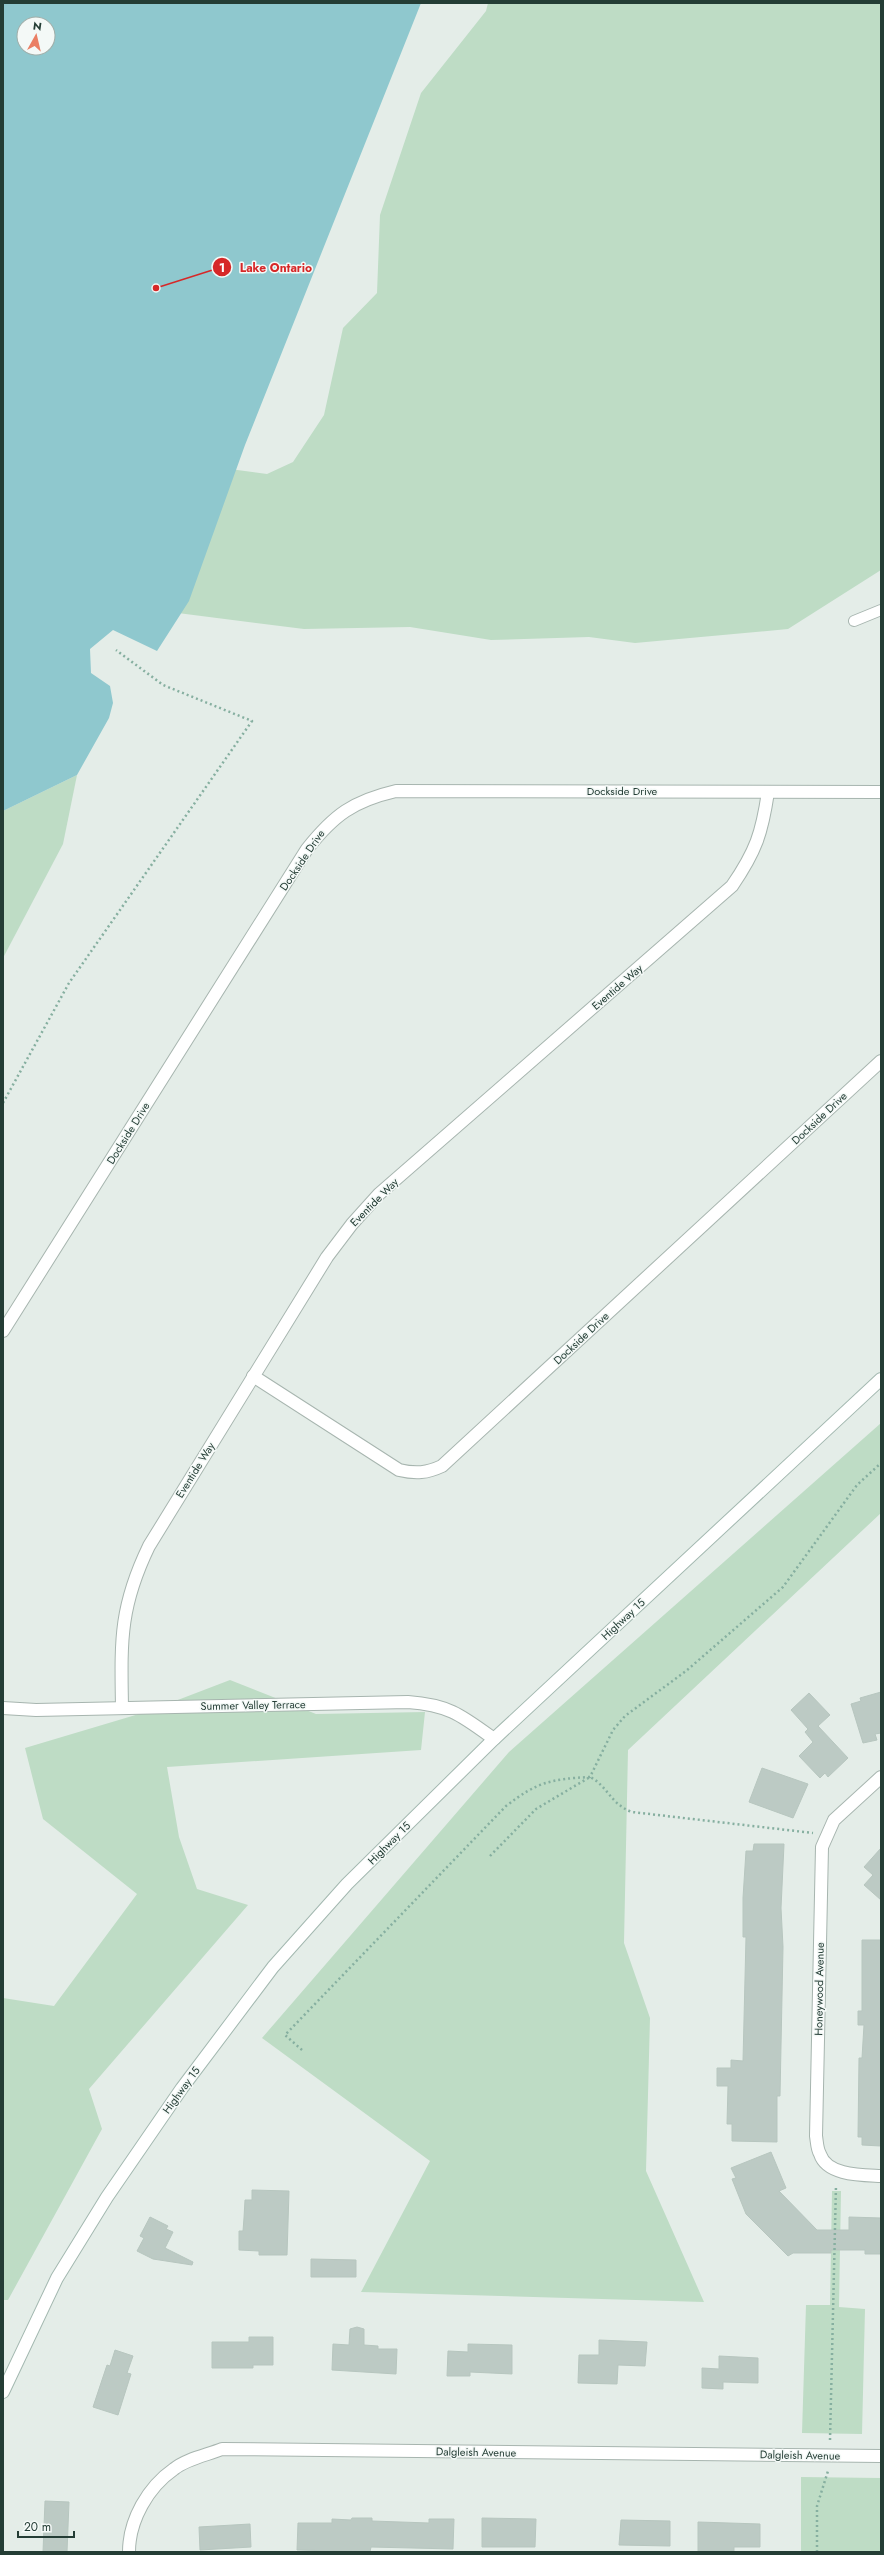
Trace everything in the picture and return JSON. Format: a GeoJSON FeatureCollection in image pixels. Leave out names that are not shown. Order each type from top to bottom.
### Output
{"type":"FeatureCollection","features":[{"type":"Feature","properties":{"kind":"street","name":"Dockside Drive"},"geometry":{"type":"LineString","coordinates":[[3,1331],[307,849],[325,826],[346,809],[370,797],[396,791],[881,792]]}},
{"type":"Feature","properties":{"kind":"street","name":"Eventide Way"},"geometry":{"type":"LineString","coordinates":[[122,1708],[121,1636],[126,1605],[135,1574],[149,1546],[327,1256],[379,1194],[732,886],[751,859],[763,828],[768,792]]}},
{"type":"Feature","properties":{"kind":"street","name":"Dockside Drive"},"geometry":{"type":"LineString","coordinates":[[253,1376],[399,1470],[414,1474],[429,1472],[442,1466],[881,1061]]}},
{"type":"Feature","properties":{"kind":"street","name":"Highway 15"},"geometry":{"type":"LineString","coordinates":[[3,2392],[57,2278],[107,2197],[182,2088],[272,1967],[347,1884],[494,1739],[881,1380]]}},
{"type":"Feature","properties":{"kind":"street","name":"Summer Valley Terrace"},"geometry":{"type":"LineString","coordinates":[[3,1708],[122,1708],[408,1702],[434,1704],[460,1715],[494,1739]]}},
{"type":"Feature","properties":{"kind":"street","name":"Honeywood Avenue"},"geometry":{"type":"LineString","coordinates":[[881,1777],[834,1820],[822,1847],[816,2136],[820,2156],[836,2170],[855,2175],[881,2176]]}},
{"type":"Feature","properties":{"kind":"street","name":"Dalgleish Avenue"},"geometry":{"type":"LineString","coordinates":[[129,2552],[129,2542],[142,2502],[174,2468],[222,2450],[881,2456]]}},
{"type":"Feature","properties":{"kind":"lane"},"geometry":{"type":"LineString","coordinates":[[854,621],[881,610]]}},
{"type":"Feature","properties":{"kind":"path"},"geometry":{"type":"LineString","coordinates":[[3,1103],[70,983],[252,721],[164,685],[116,650]]}},
{"type":"Feature","properties":{"kind":"path"},"geometry":{"type":"LineString","coordinates":[[490,1856],[536,1809],[590,1777],[613,1730],[625,1716],[686,1671],[783,1587],[857,1485],[881,1463]]}},
{"type":"Feature","properties":{"kind":"path"},"geometry":{"type":"LineString","coordinates":[[302,2050],[285,2035],[506,1806],[529,1788],[557,1778],[590,1777],[598,1781],[620,1808],[632,1812],[828,1834]]}},
{"type":"Feature","properties":{"kind":"path"},"geometry":{"type":"LineString","coordinates":[[817,2552],[817,2506],[827,2477],[829,2456],[836,2170]]}},
{"type":"Feature","properties":{"kind":"green space"},"geometry":{"type":"Polygon","coordinates":[[[488,3],[881,3],[881,570],[788,629],[635,643],[589,637],[491,640],[410,627],[304,629],[170,612],[230,469],[267,474],[293,462],[324,415],[343,328],[377,293],[380,215],[421,93],[486,11],[488,3]]]}},
{"type":"Feature","properties":{"kind":"green space"},"geometry":{"type":"Polygon","coordinates":[[[77,775],[63,844],[3,958],[3,811],[77,775]]]}},
{"type":"Feature","properties":{"kind":"green space"},"geometry":{"type":"Polygon","coordinates":[[[881,1423],[881,1513],[628,1750],[624,1943],[650,2018],[646,2171],[704,2302],[361,2292],[430,2161],[262,2038],[509,1752],[881,1423]]]}},
{"type":"Feature","properties":{"kind":"green space"},"geometry":{"type":"Polygon","coordinates":[[[230,1680],[316,1714],[425,1712],[421,1750],[167,1767],[179,1837],[197,1889],[248,1905],[89,2089],[102,2129],[8,2300],[3,2300],[3,1998],[54,2006],[137,1894],[43,1819],[25,1748],[149,1711],[230,1680]]]}},
{"type":"Feature","properties":{"kind":"green space"},"geometry":{"type":"Polygon","coordinates":[[[832,2191],[841,2191],[839,2307],[865,2309],[862,2434],[802,2433],[806,2305],[830,2305],[832,2191]]]}},
{"type":"Feature","properties":{"kind":"green space"},"geometry":{"type":"Polygon","coordinates":[[[801,2477],[881,2478],[881,2552],[801,2552],[801,2477]]]}},
{"type":"Feature","properties":{"kind":"water"},"geometry":{"type":"Polygon","coordinates":[[[3,3],[421,3],[245,445],[189,601],[157,651],[113,630],[90,649],[91,673],[110,686],[113,703],[109,718],[77,775],[3,811],[3,3]]]}},
{"type":"Feature","properties":{"kind":"building"},"geometry":{"type":"Polygon","coordinates":[[[881,1692],[881,1733],[875,1734],[877,1740],[863,1743],[851,1704],[861,1701],[860,1698],[881,1692]]]}},
{"type":"Feature","properties":{"kind":"building"},"geometry":{"type":"Polygon","coordinates":[[[809,1693],[830,1715],[818,1726],[848,1758],[828,1777],[825,1773],[820,1778],[799,1756],[813,1742],[805,1732],[808,1729],[791,1710],[809,1693]]]}},
{"type":"Feature","properties":{"kind":"building"},"geometry":{"type":"Polygon","coordinates":[[[762,1768],[808,1784],[793,1818],[749,1802],[762,1768]]]}},
{"type":"Feature","properties":{"kind":"building"},"geometry":{"type":"Polygon","coordinates":[[[754,1844],[784,1844],[781,1908],[783,1947],[780,2096],[777,2096],[777,2142],[732,2141],[732,2124],[727,2124],[728,2086],[717,2086],[717,2068],[731,2068],[731,2060],[743,2061],[746,1937],[743,1937],[743,1898],[746,1851],[753,1851],[754,1844]]]}},
{"type":"Feature","properties":{"kind":"building"},"geometry":{"type":"Polygon","coordinates":[[[881,1848],[881,1900],[864,1885],[873,1875],[864,1867],[881,1848]]]}},
{"type":"Feature","properties":{"kind":"building"},"geometry":{"type":"Polygon","coordinates":[[[862,1940],[881,1940],[881,2146],[862,2145],[862,2137],[858,2137],[859,2058],[862,2058],[864,2025],[858,2025],[858,2011],[862,2011],[862,1940]]]}},
{"type":"Feature","properties":{"kind":"building"},"geometry":{"type":"Polygon","coordinates":[[[771,2152],[786,2188],[779,2191],[817,2230],[849,2230],[849,2217],[881,2218],[881,2254],[865,2254],[865,2250],[831,2250],[831,2253],[793,2253],[788,2256],[746,2214],[732,2179],[736,2178],[731,2168],[771,2152]]]}},
{"type":"Feature","properties":{"kind":"building"},"geometry":{"type":"Polygon","coordinates":[[[252,2190],[289,2191],[287,2255],[259,2255],[259,2251],[239,2250],[239,2231],[243,2231],[245,2200],[252,2200],[252,2190]]]}},
{"type":"Feature","properties":{"kind":"building"},"geometry":{"type":"Polygon","coordinates":[[[150,2217],[168,2226],[166,2229],[173,2232],[165,2248],[193,2262],[192,2265],[153,2259],[137,2251],[144,2238],[140,2236],[150,2217]]]}},
{"type":"Feature","properties":{"kind":"building"},"geometry":{"type":"Polygon","coordinates":[[[311,2259],[356,2260],[356,2277],[311,2277],[311,2259]]]}},
{"type":"Feature","properties":{"kind":"building"},"geometry":{"type":"Polygon","coordinates":[[[357,2327],[364,2329],[364,2345],[378,2346],[378,2349],[397,2349],[396,2374],[332,2370],[333,2344],[349,2345],[350,2329],[357,2327]]]}},
{"type":"Feature","properties":{"kind":"building"},"geometry":{"type":"Polygon","coordinates":[[[249,2337],[273,2337],[273,2365],[253,2365],[253,2368],[212,2368],[212,2342],[249,2342],[249,2337]]]}},
{"type":"Feature","properties":{"kind":"building"},"geometry":{"type":"Polygon","coordinates":[[[599,2340],[647,2342],[645,2366],[618,2365],[617,2384],[578,2383],[579,2355],[599,2355],[599,2340]]]}},
{"type":"Feature","properties":{"kind":"building"},"geometry":{"type":"Polygon","coordinates":[[[468,2344],[512,2345],[512,2374],[470,2372],[470,2376],[447,2376],[448,2351],[468,2352],[468,2344]]]}},
{"type":"Feature","properties":{"kind":"building"},"geometry":{"type":"Polygon","coordinates":[[[115,2350],[133,2356],[127,2373],[131,2374],[118,2415],[93,2407],[107,2365],[110,2366],[115,2350]]]}},
{"type":"Feature","properties":{"kind":"building"},"geometry":{"type":"Polygon","coordinates":[[[719,2356],[758,2358],[758,2383],[723,2382],[723,2389],[702,2388],[702,2368],[719,2369],[719,2356]]]}},
{"type":"Feature","properties":{"kind":"building"},"geometry":{"type":"Polygon","coordinates":[[[45,2501],[69,2502],[67,2552],[43,2552],[45,2501]]]}},
{"type":"Feature","properties":{"kind":"building"},"geometry":{"type":"Polygon","coordinates":[[[352,2518],[372,2518],[372,2521],[429,2523],[429,2519],[454,2519],[453,2549],[371,2547],[370,2552],[297,2550],[298,2523],[332,2523],[332,2519],[351,2520],[352,2518]]]}},
{"type":"Feature","properties":{"kind":"building"},"geometry":{"type":"Polygon","coordinates":[[[482,2518],[536,2519],[535,2547],[482,2547],[482,2518]]]}},
{"type":"Feature","properties":{"kind":"building"},"geometry":{"type":"Polygon","coordinates":[[[621,2520],[670,2521],[670,2546],[619,2545],[621,2520]]]}},
{"type":"Feature","properties":{"kind":"building"},"geometry":{"type":"Polygon","coordinates":[[[698,2522],[760,2524],[760,2547],[734,2547],[734,2551],[698,2551],[698,2522]]]}},
{"type":"Feature","properties":{"kind":"building"},"geometry":{"type":"Polygon","coordinates":[[[250,2524],[251,2547],[200,2550],[199,2527],[250,2524]]]}},
{"type":"Feature","properties":{"kind":"place","name":"Lake Ontario"},"geometry":{"type":"Point","coordinates":[156,288]}}]}
